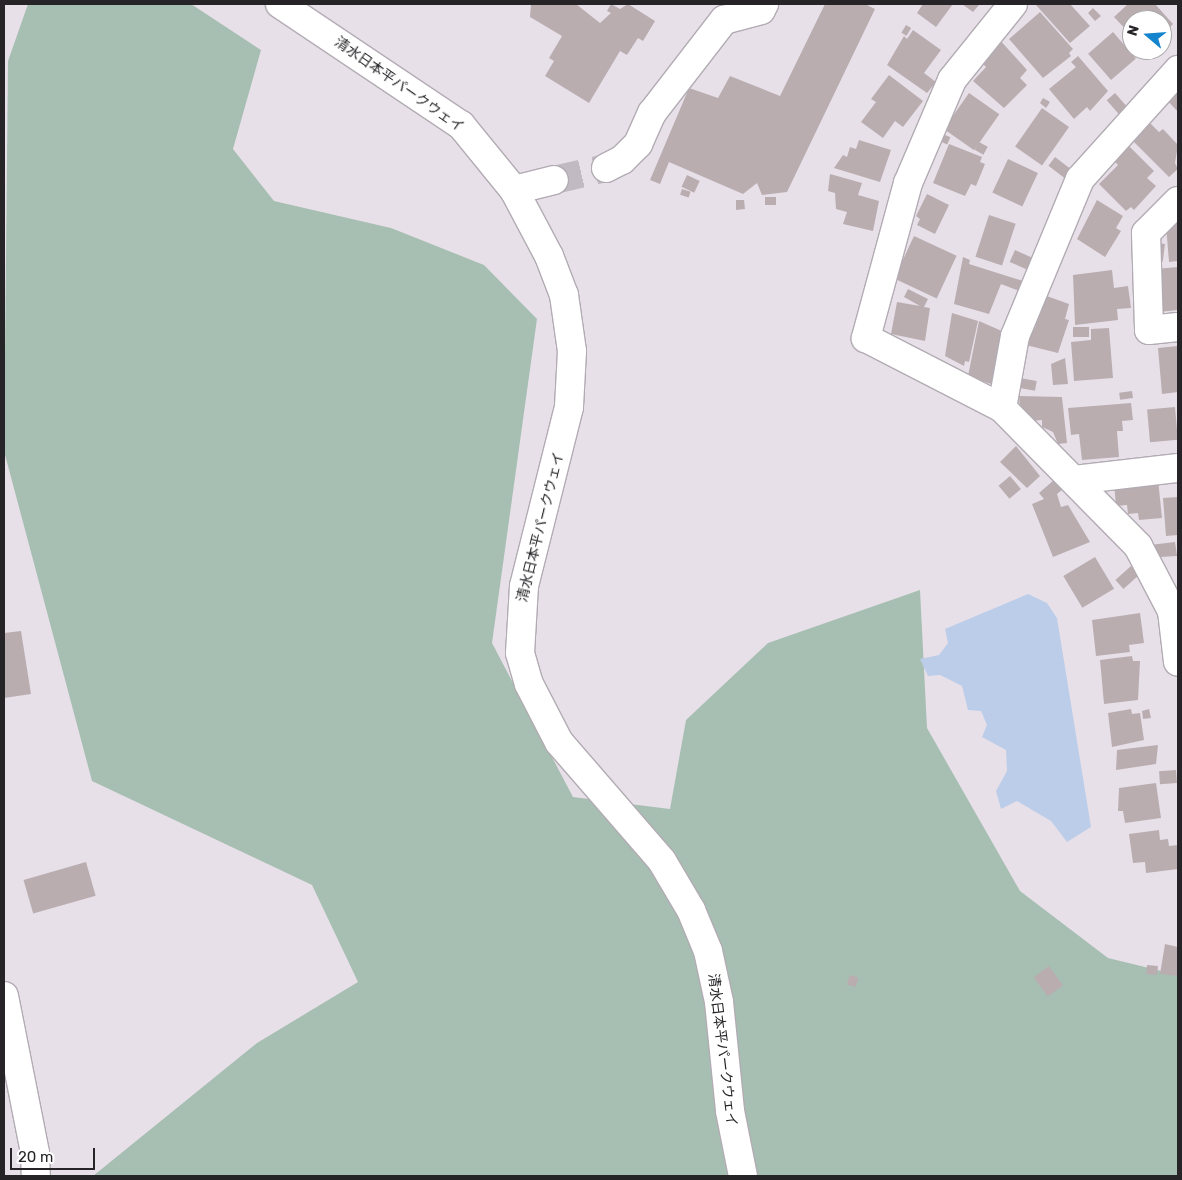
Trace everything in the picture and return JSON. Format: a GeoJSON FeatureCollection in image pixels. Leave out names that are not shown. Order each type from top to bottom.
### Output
{"type":"FeatureCollection","features":[{"type":"Feature","properties":{"kind":"street","name":"清水日本平パークウェイ"},"geometry":{"type":"LineString","coordinates":[[280,4],[461,126],[514,190],[549,256],[564,295],[572,351],[569,407],[560,453],[524,586],[520,653],[532,691],[559,742],[662,861],[692,910],[708,951],[719,1002],[736,1149],[743,1176]]}},
{"type":"Feature","properties":{"kind":"street"},"geometry":{"type":"LineString","coordinates":[[606,168],[622,160],[638,144],[652,113],[724,20],[761,10],[764,4]]}},
{"type":"Feature","properties":{"kind":"street"},"geometry":{"type":"LineString","coordinates":[[1013,4],[952,80],[908,183],[866,338],[1002,408],[1138,546],[1175,611],[1178,662]]}},
{"type":"Feature","properties":{"kind":"street"},"geometry":{"type":"LineString","coordinates":[[1002,408],[1015,336],[1080,179],[1178,70]]}},
{"type":"Feature","properties":{"kind":"street"},"geometry":{"type":"LineString","coordinates":[[514,190],[554,180]]}},
{"type":"Feature","properties":{"kind":"street"},"geometry":{"type":"LineString","coordinates":[[1178,201],[1146,233],[1149,330],[1178,327]]}},
{"type":"Feature","properties":{"kind":"street"},"geometry":{"type":"LineString","coordinates":[[1074,480],[1178,468]]}},
{"type":"Feature","properties":{"kind":"street"},"geometry":{"type":"LineString","coordinates":[[4,996],[35,1153],[36,1176]]}},
{"type":"Feature","properties":{"kind":"green space"},"geometry":{"type":"Polygon","coordinates":[[[28,4],[191,4],[261,50],[233,149],[274,201],[391,228],[484,265],[537,319],[492,643],[573,797],[670,809],[686,720],[768,643],[920,590],[927,728],[1020,891],[1108,958],[1178,975],[1178,1176],[93,1176],[257,1043],[358,982],[312,885],[92,781],[4,451],[8,61],[28,4]]]}},
{"type":"Feature","properties":{"kind":"water"},"geometry":{"type":"Polygon","coordinates":[[[1028,594],[1047,603],[1057,618],[1091,827],[1067,842],[1051,821],[1017,801],[1001,809],[996,791],[1007,771],[1006,750],[982,737],[987,725],[981,711],[968,710],[962,686],[940,675],[928,676],[920,659],[939,655],[948,643],[945,629],[1028,594]]]}},
{"type":"Feature","properties":{"kind":"building"},"geometry":{"type":"Polygon","coordinates":[[[531,4],[576,4],[600,23],[611,13],[607,11],[611,4],[620,9],[628,4],[655,21],[643,41],[638,38],[627,55],[620,51],[589,103],[545,76],[554,61],[549,58],[562,36],[530,17],[531,4]]]}},
{"type":"Feature","properties":{"kind":"building"},"geometry":{"type":"Polygon","coordinates":[[[825,4],[865,4],[875,9],[787,192],[762,195],[757,183],[743,194],[669,162],[660,184],[650,180],[689,88],[718,98],[730,76],[780,96],[825,4]]]}},
{"type":"Feature","properties":{"kind":"building"},"geometry":{"type":"Polygon","coordinates":[[[923,4],[953,4],[936,27],[917,13],[923,4]]]}},
{"type":"Feature","properties":{"kind":"building"},"geometry":{"type":"Polygon","coordinates":[[[962,4],[977,4],[979,5],[973,12],[962,4]]]}},
{"type":"Feature","properties":{"kind":"building"},"geometry":{"type":"Polygon","coordinates":[[[1070,4],[1090,26],[1070,43],[1036,5],[1070,4]]]}},
{"type":"Feature","properties":{"kind":"building"},"geometry":{"type":"Polygon","coordinates":[[[1128,4],[1155,4],[1160,10],[1122,10],[1122,25],[1114,17],[1128,4]]]}},
{"type":"Feature","properties":{"kind":"building"},"geometry":{"type":"Polygon","coordinates":[[[1093,8],[1101,16],[1095,21],[1088,13],[1093,8]]]}},
{"type":"Feature","properties":{"kind":"building"},"geometry":{"type":"Polygon","coordinates":[[[1040,12],[1073,49],[1069,53],[1071,56],[1043,78],[1009,39],[1040,12]]]}},
{"type":"Feature","properties":{"kind":"building"},"geometry":{"type":"Polygon","coordinates":[[[906,25],[911,28],[907,36],[901,33],[906,25]]]}},
{"type":"Feature","properties":{"kind":"building"},"geometry":{"type":"Polygon","coordinates":[[[913,30],[941,50],[924,73],[936,82],[927,93],[887,65],[904,36],[907,39],[913,30]]]}},
{"type":"Feature","properties":{"kind":"building"},"geometry":{"type":"Polygon","coordinates":[[[1113,32],[1122,42],[1122,60],[1134,60],[1111,80],[1088,54],[1113,32]]]}},
{"type":"Feature","properties":{"kind":"building"},"geometry":{"type":"Polygon","coordinates":[[[998,38],[1027,70],[1020,78],[1027,85],[1004,108],[973,81],[986,67],[983,64],[990,56],[987,51],[998,38]]]}},
{"type":"Feature","properties":{"kind":"building"},"geometry":{"type":"Polygon","coordinates":[[[1078,56],[1108,91],[1090,111],[1087,107],[1074,119],[1049,89],[1076,67],[1071,62],[1078,56]]]}},
{"type":"Feature","properties":{"kind":"building"},"geometry":{"type":"Polygon","coordinates":[[[889,75],[923,101],[903,127],[895,121],[883,138],[861,122],[876,102],[871,99],[889,75]]]}},
{"type":"Feature","properties":{"kind":"building"},"geometry":{"type":"Polygon","coordinates":[[[1178,89],[1178,112],[1167,100],[1178,89]]]}},
{"type":"Feature","properties":{"kind":"building"},"geometry":{"type":"Polygon","coordinates":[[[969,93],[999,114],[974,150],[944,129],[969,93]]]}},
{"type":"Feature","properties":{"kind":"building"},"geometry":{"type":"Polygon","coordinates":[[[1115,93],[1128,108],[1120,115],[1107,100],[1115,93]]]}},
{"type":"Feature","properties":{"kind":"building"},"geometry":{"type":"Polygon","coordinates":[[[1043,98],[1050,102],[1046,108],[1040,103],[1043,98]]]}},
{"type":"Feature","properties":{"kind":"building"},"geometry":{"type":"Polygon","coordinates":[[[1042,108],[1069,127],[1042,165],[1015,147],[1042,108]]]}},
{"type":"Feature","properties":{"kind":"building"},"geometry":{"type":"Polygon","coordinates":[[[1150,123],[1159,132],[1163,129],[1178,145],[1175,163],[1178,169],[1169,177],[1132,140],[1150,123]]]}},
{"type":"Feature","properties":{"kind":"building"},"geometry":{"type":"Polygon","coordinates":[[[943,134],[950,137],[947,144],[940,141],[943,134]]]}},
{"type":"Feature","properties":{"kind":"building"},"geometry":{"type":"Polygon","coordinates":[[[859,140],[891,150],[880,182],[834,168],[843,155],[847,157],[850,147],[856,149],[859,140]]]}},
{"type":"Feature","properties":{"kind":"building"},"geometry":{"type":"Polygon","coordinates":[[[979,142],[988,147],[983,155],[975,150],[979,142]]]}},
{"type":"Feature","properties":{"kind":"building"},"geometry":{"type":"Polygon","coordinates":[[[949,144],[982,157],[980,162],[985,164],[976,186],[971,184],[965,196],[933,183],[949,144]]]}},
{"type":"Feature","properties":{"kind":"building"},"geometry":{"type":"Polygon","coordinates":[[[1129,146],[1154,171],[1147,178],[1156,186],[1134,210],[1131,207],[1126,211],[1099,184],[1118,165],[1114,161],[1129,146]]]}},
{"type":"Feature","properties":{"kind":"building"},"geometry":{"type":"Polygon","coordinates":[[[1055,157],[1072,170],[1065,178],[1048,166],[1055,157]]]}},
{"type":"Feature","properties":{"kind":"building"},"geometry":{"type":"Polygon","coordinates":[[[1008,159],[1038,173],[1022,206],[992,193],[1008,159]]]}},
{"type":"Feature","properties":{"kind":"building"},"geometry":{"type":"Polygon","coordinates":[[[830,174],[862,183],[858,195],[879,201],[873,231],[843,224],[847,212],[836,209],[835,193],[828,191],[830,174]]]}},
{"type":"Feature","properties":{"kind":"building"},"geometry":{"type":"Polygon","coordinates":[[[687,175],[700,181],[694,193],[682,187],[687,175]]]}},
{"type":"Feature","properties":{"kind":"building"},"geometry":{"type":"Polygon","coordinates":[[[682,189],[691,192],[689,197],[680,195],[682,189]]]}},
{"type":"Feature","properties":{"kind":"building"},"geometry":{"type":"Polygon","coordinates":[[[927,194],[949,205],[935,234],[917,225],[920,219],[916,216],[927,194]]]}},
{"type":"Feature","properties":{"kind":"building"},"geometry":{"type":"Polygon","coordinates":[[[765,197],[776,197],[776,205],[765,205],[765,197]]]}},
{"type":"Feature","properties":{"kind":"building"},"geometry":{"type":"Polygon","coordinates":[[[736,200],[744,200],[745,209],[736,210],[736,200]]]}},
{"type":"Feature","properties":{"kind":"building"},"geometry":{"type":"Polygon","coordinates":[[[1097,200],[1123,216],[1116,228],[1121,231],[1105,257],[1077,239],[1097,200]]]}},
{"type":"Feature","properties":{"kind":"building"},"geometry":{"type":"Polygon","coordinates":[[[1178,212],[1178,261],[1169,262],[1166,225],[1178,212]]]}},
{"type":"Feature","properties":{"kind":"building"},"geometry":{"type":"Polygon","coordinates":[[[989,215],[1016,224],[1002,265],[975,257],[989,215]]]}},
{"type":"Feature","properties":{"kind":"building"},"geometry":{"type":"Polygon","coordinates":[[[914,236],[957,256],[937,298],[894,279],[914,236]]]}},
{"type":"Feature","properties":{"kind":"building"},"geometry":{"type":"Polygon","coordinates":[[[1157,243],[1165,244],[1163,262],[1155,261],[1157,243]]]}},
{"type":"Feature","properties":{"kind":"building"},"geometry":{"type":"Polygon","coordinates":[[[1015,250],[1033,258],[1028,270],[1010,262],[1015,250]]]}},
{"type":"Feature","properties":{"kind":"building"},"geometry":{"type":"Polygon","coordinates":[[[963,257],[970,260],[969,264],[1023,281],[1019,291],[1001,284],[989,314],[954,304],[963,257]]]}},
{"type":"Feature","properties":{"kind":"building"},"geometry":{"type":"Polygon","coordinates":[[[1178,267],[1178,310],[1159,312],[1156,269],[1178,267]]]}},
{"type":"Feature","properties":{"kind":"building"},"geometry":{"type":"Polygon","coordinates":[[[1112,270],[1114,288],[1128,286],[1131,308],[1117,309],[1118,320],[1075,325],[1073,275],[1112,270]]]}},
{"type":"Feature","properties":{"kind":"building"},"geometry":{"type":"Polygon","coordinates":[[[908,289],[928,299],[924,307],[930,308],[925,341],[891,334],[897,302],[920,306],[904,297],[908,289]]]}},
{"type":"Feature","properties":{"kind":"building"},"geometry":{"type":"Polygon","coordinates":[[[1044,295],[1069,304],[1065,319],[1069,320],[1058,353],[1026,345],[1027,330],[1033,331],[1036,326],[1031,324],[1044,295]]]}},
{"type":"Feature","properties":{"kind":"building"},"geometry":{"type":"Polygon","coordinates":[[[952,313],[978,321],[969,362],[965,361],[964,366],[945,356],[952,313]]]}},
{"type":"Feature","properties":{"kind":"building"},"geometry":{"type":"Polygon","coordinates":[[[979,321],[1004,332],[991,384],[968,376],[979,321]]]}},
{"type":"Feature","properties":{"kind":"building"},"geometry":{"type":"Polygon","coordinates":[[[1073,327],[1089,327],[1089,337],[1073,337],[1073,327]]]}},
{"type":"Feature","properties":{"kind":"building"},"geometry":{"type":"Polygon","coordinates":[[[1109,328],[1113,378],[1074,381],[1071,342],[1091,340],[1091,329],[1109,328]]]}},
{"type":"Feature","properties":{"kind":"building"},"geometry":{"type":"Polygon","coordinates":[[[1178,346],[1178,392],[1162,394],[1158,348],[1178,346]]]}},
{"type":"Feature","properties":{"kind":"building"},"geometry":{"type":"Polygon","coordinates":[[[1065,358],[1068,384],[1053,385],[1051,364],[1065,358]]]}},
{"type":"Feature","properties":{"kind":"building"},"geometry":{"type":"Polygon","coordinates":[[[1020,378],[1037,381],[1035,391],[1018,388],[1020,378]]]}},
{"type":"Feature","properties":{"kind":"building"},"geometry":{"type":"Polygon","coordinates":[[[1132,391],[1133,398],[1120,400],[1119,393],[1132,391]]]}},
{"type":"Feature","properties":{"kind":"building"},"geometry":{"type":"Polygon","coordinates":[[[1019,396],[1062,397],[1067,443],[1058,444],[1053,432],[1042,427],[1042,420],[1032,421],[1020,410],[1019,396]]]}},
{"type":"Feature","properties":{"kind":"building"},"geometry":{"type":"Polygon","coordinates":[[[1131,403],[1133,420],[1122,421],[1123,431],[1117,431],[1119,457],[1082,460],[1079,434],[1071,435],[1068,408],[1131,403]]]}},
{"type":"Feature","properties":{"kind":"building"},"geometry":{"type":"Polygon","coordinates":[[[1175,407],[1178,440],[1150,442],[1147,409],[1175,407]]]}},
{"type":"Feature","properties":{"kind":"building"},"geometry":{"type":"Polygon","coordinates":[[[1016,446],[1040,476],[1027,488],[1000,462],[1016,446]]]}},
{"type":"Feature","properties":{"kind":"building"},"geometry":{"type":"Polygon","coordinates":[[[1010,476],[1021,489],[1009,499],[999,486],[1010,476]]]}},
{"type":"Feature","properties":{"kind":"building"},"geometry":{"type":"Polygon","coordinates":[[[1158,479],[1162,518],[1139,520],[1138,513],[1128,514],[1127,505],[1116,506],[1114,483],[1158,479]]]}},
{"type":"Feature","properties":{"kind":"building"},"geometry":{"type":"Polygon","coordinates":[[[1054,480],[1063,489],[1057,494],[1061,507],[1068,505],[1090,542],[1053,557],[1032,504],[1044,499],[1039,493],[1054,480]]]}},
{"type":"Feature","properties":{"kind":"building"},"geometry":{"type":"Polygon","coordinates":[[[1178,497],[1178,535],[1166,536],[1163,498],[1178,497]]]}},
{"type":"Feature","properties":{"kind":"building"},"geometry":{"type":"Polygon","coordinates":[[[1175,542],[1177,556],[1160,557],[1150,545],[1175,542]]]}},
{"type":"Feature","properties":{"kind":"building"},"geometry":{"type":"Polygon","coordinates":[[[1095,557],[1114,589],[1082,608],[1063,576],[1095,557]]]}},
{"type":"Feature","properties":{"kind":"building"},"geometry":{"type":"Polygon","coordinates":[[[1131,566],[1139,575],[1123,589],[1115,580],[1131,566]]]}},
{"type":"Feature","properties":{"kind":"building"},"geometry":{"type":"Polygon","coordinates":[[[1140,613],[1144,643],[1129,645],[1130,652],[1096,656],[1092,620],[1140,613]]]}},
{"type":"Feature","properties":{"kind":"building"},"geometry":{"type":"Polygon","coordinates":[[[21,631],[31,694],[4,698],[4,633],[21,631]]]}},
{"type":"Feature","properties":{"kind":"building"},"geometry":{"type":"Polygon","coordinates":[[[1132,656],[1133,661],[1140,661],[1138,700],[1104,704],[1100,660],[1132,656]]]}},
{"type":"Feature","properties":{"kind":"building"},"geometry":{"type":"Polygon","coordinates":[[[1131,709],[1132,714],[1140,713],[1144,740],[1112,747],[1108,713],[1131,709]]]}},
{"type":"Feature","properties":{"kind":"building"},"geometry":{"type":"Polygon","coordinates":[[[1149,709],[1151,718],[1143,719],[1142,711],[1149,709]]]}},
{"type":"Feature","properties":{"kind":"building"},"geometry":{"type":"Polygon","coordinates":[[[1158,745],[1156,764],[1116,770],[1117,750],[1158,745]]]}},
{"type":"Feature","properties":{"kind":"building"},"geometry":{"type":"Polygon","coordinates":[[[1176,770],[1177,783],[1160,784],[1159,771],[1176,770]]]}},
{"type":"Feature","properties":{"kind":"building"},"geometry":{"type":"Polygon","coordinates":[[[1156,783],[1161,818],[1125,823],[1123,811],[1118,811],[1119,788],[1156,783]]]}},
{"type":"Feature","properties":{"kind":"building"},"geometry":{"type":"Polygon","coordinates":[[[1159,830],[1160,840],[1168,839],[1169,846],[1178,845],[1178,869],[1146,873],[1145,862],[1133,863],[1129,834],[1159,830]]]}},
{"type":"Feature","properties":{"kind":"building"},"geometry":{"type":"Polygon","coordinates":[[[86,862],[96,896],[33,914],[24,880],[86,862]]]}},
{"type":"Feature","properties":{"kind":"building"},"geometry":{"type":"Polygon","coordinates":[[[1165,944],[1178,947],[1177,976],[1160,974],[1165,944]]]}},
{"type":"Feature","properties":{"kind":"building"},"geometry":{"type":"Polygon","coordinates":[[[1147,965],[1158,966],[1157,975],[1146,974],[1147,965]]]}},
{"type":"Feature","properties":{"kind":"building"},"geometry":{"type":"Polygon","coordinates":[[[1049,966],[1063,985],[1048,997],[1034,977],[1049,966]]]}},
{"type":"Feature","properties":{"kind":"building"},"geometry":{"type":"Polygon","coordinates":[[[850,975],[859,978],[855,987],[847,985],[850,975]]]}},
{"type":"Feature","properties":{"kind":"tunnel"},"geometry":{"type":"LineString","coordinates":[[554,180],[606,168]]}}]}
